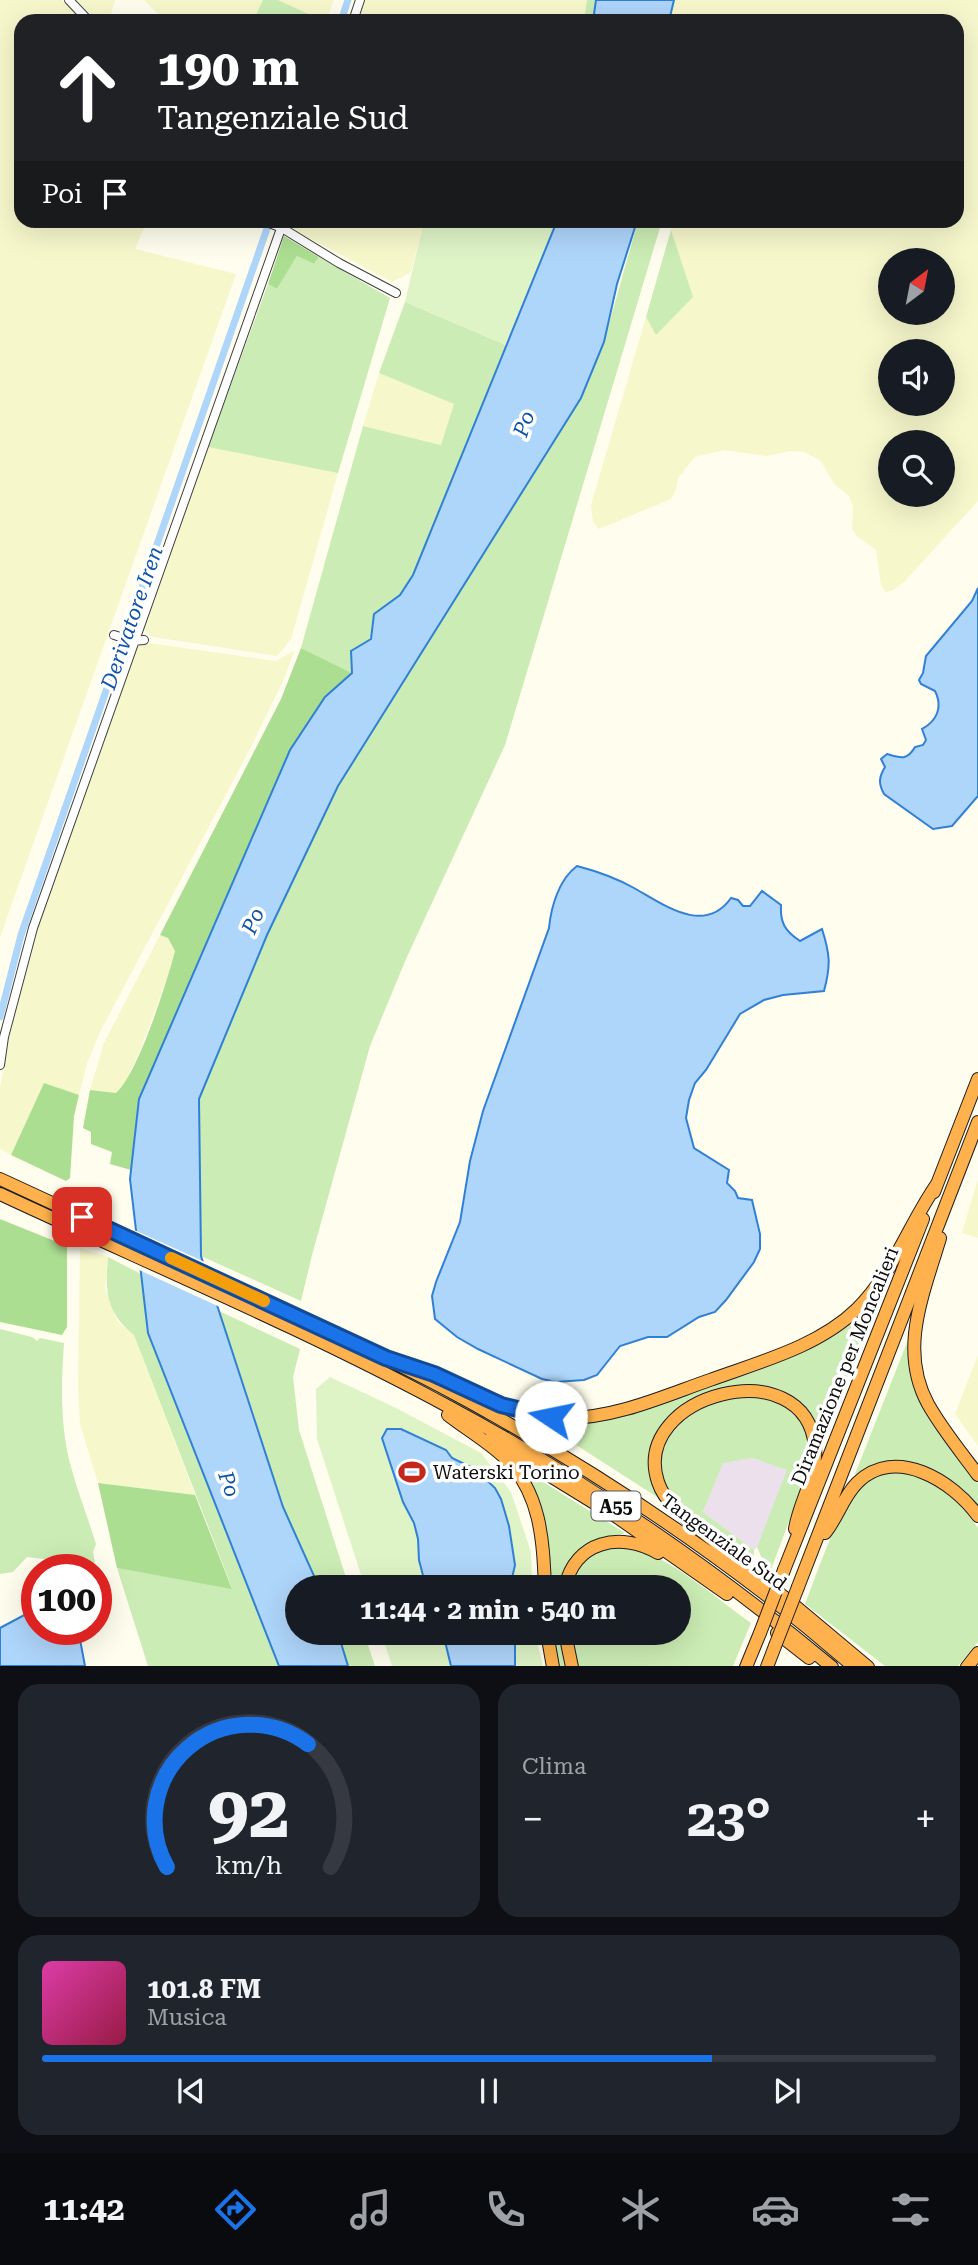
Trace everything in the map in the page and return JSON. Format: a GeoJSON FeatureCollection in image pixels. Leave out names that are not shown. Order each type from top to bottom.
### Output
{"type":"FeatureCollection","features":[{"type":"Feature","properties":{"kind":"highway","name":"Diramazione per Moncalieri"},"geometry":{"type":"LineString","coordinates":[[746,1665],[978,1079]]}},
{"type":"Feature","properties":{"kind":"highway","name":"Diramazione per Moncalieri"},"geometry":{"type":"LineString","coordinates":[[768,1666],[978,1122]]}},
{"type":"Feature","properties":{"kind":"highway","name":"Tangenziale Sud"},"geometry":{"type":"LineString","coordinates":[[0,1179],[386,1358],[494,1415],[636,1502],[757,1588],[853,1666]]}},
{"type":"Feature","properties":{"kind":"highway"},"geometry":{"type":"LineString","coordinates":[[386,1358],[434,1374],[501,1405],[534,1415],[580,1417],[637,1406],[799,1346],[840,1323],[884,1277],[914,1220],[937,1184]]}},
{"type":"Feature","properties":{"kind":"highway","name":"Tangenziale Sud"},"geometry":{"type":"LineString","coordinates":[[0,1194],[320,1342],[514,1444],[630,1515],[706,1567],[831,1666]]}},
{"type":"Feature","properties":{"kind":"highway"},"geometry":{"type":"LineString","coordinates":[[944,1209],[940,1237],[917,1314],[914,1357],[928,1403],[978,1475]]}},
{"type":"Feature","properties":{"kind":"highway"},"geometry":{"type":"LineString","coordinates":[[383,1373],[568,1486],[704,1577],[816,1665]]}},
{"type":"Feature","properties":{"kind":"highway"},"geometry":{"type":"LineString","coordinates":[[732,1557],[665,1497],[657,1479],[654,1461],[663,1436],[685,1412],[714,1396],[736,1391],[764,1393],[783,1399],[800,1413],[813,1436],[816,1456],[796,1517],[793,1548]]}},
{"type":"Feature","properties":{"kind":"highway"},"geometry":{"type":"LineString","coordinates":[[448,1415],[507,1459],[524,1484],[536,1508],[542,1534],[544,1575]]}},
{"type":"Feature","properties":{"kind":"highway"},"geometry":{"type":"LineString","coordinates":[[817,1540],[832,1524],[856,1483],[871,1472],[888,1468],[908,1468],[942,1480],[961,1495],[978,1516]]}},
{"type":"Feature","properties":{"kind":"highway"},"geometry":{"type":"LineString","coordinates":[[636,1502],[691,1530],[732,1557],[868,1666]]}},
{"type":"Feature","properties":{"kind":"highway"},"geometry":{"type":"LineString","coordinates":[[569,1575],[579,1558],[593,1548],[625,1541],[643,1546],[704,1577]]}},
{"type":"Feature","properties":{"kind":"highway"},"geometry":{"type":"LineString","coordinates":[[549,1645],[553,1666]]}},
{"type":"Feature","properties":{"kind":"highway"},"geometry":{"type":"LineString","coordinates":[[567,1645],[572,1666]]}},
{"type":"Feature","properties":{"kind":"highway"},"geometry":{"type":"LineString","coordinates":[[850,1650],[874,1666]]}},
{"type":"Feature","properties":{"kind":"street"},"geometry":{"type":"LineString","coordinates":[[69,0],[82,14]]}},
{"type":"Feature","properties":{"kind":"street"},"geometry":{"type":"LineString","coordinates":[[0,1065],[33,928],[282,228]]}},
{"type":"Feature","properties":{"kind":"street"},"geometry":{"type":"LineString","coordinates":[[289,228],[339,263],[396,293]]}},
{"type":"Feature","properties":{"kind":"street"},"geometry":{"type":"LineString","coordinates":[[114,635],[137,641]]}},
{"type":"Feature","properties":{"kind":"shaded area"},"geometry":{"type":"Polygon","coordinates":[[[752,1458],[788,1470],[754,1550],[703,1512],[723,1462],[752,1458]]]}},
{"type":"Feature","properties":{"kind":"green space"},"geometry":{"type":"Polygon","coordinates":[[[0,0],[62,0],[76,14],[14,14],[14,228],[144,228],[135,249],[236,274],[0,937],[0,0]]]}},
{"type":"Feature","properties":{"kind":"green space"},"geometry":{"type":"Polygon","coordinates":[[[76,0],[115,0],[111,14],[91,14],[76,0]]]}},
{"type":"Feature","properties":{"kind":"green space"},"geometry":{"type":"Polygon","coordinates":[[[144,0],[263,0],[256,14],[158,14],[144,0]]]}},
{"type":"Feature","properties":{"kind":"green space"},"geometry":{"type":"Polygon","coordinates":[[[263,0],[278,0],[309,14],[256,14],[263,0]]]}},
{"type":"Feature","properties":{"kind":"green space"},"geometry":{"type":"Polygon","coordinates":[[[278,0],[334,0],[329,14],[309,14],[278,0]]]}},
{"type":"Feature","properties":{"kind":"green space"},"geometry":{"type":"Polygon","coordinates":[[[364,0],[587,0],[585,14],[359,14],[364,0]]]}},
{"type":"Feature","properties":{"kind":"green space"},"geometry":{"type":"Polygon","coordinates":[[[587,0],[596,0],[594,14],[585,14],[587,0]]]}},
{"type":"Feature","properties":{"kind":"green space"},"geometry":{"type":"Polygon","coordinates":[[[674,0],[978,0],[978,501],[904,582],[885,592],[881,585],[876,550],[852,529],[853,507],[849,496],[835,485],[820,460],[804,452],[791,451],[766,456],[724,450],[695,457],[678,478],[671,499],[599,529],[593,522],[591,505],[646,317],[656,334],[692,297],[671,228],[964,228],[964,14],[671,14],[674,0]]]}},
{"type":"Feature","properties":{"kind":"green space"},"geometry":{"type":"Polygon","coordinates":[[[293,228],[422,228],[411,272],[392,282],[293,228]]]}},
{"type":"Feature","properties":{"kind":"green space"},"geometry":{"type":"Polygon","coordinates":[[[422,228],[554,228],[506,345],[405,302],[422,228]]]}},
{"type":"Feature","properties":{"kind":"green space"},"geometry":{"type":"Polygon","coordinates":[[[636,228],[660,228],[505,745],[406,959],[370,1046],[301,1301],[201,1256],[199,1099],[267,935],[338,786],[581,398],[604,342],[636,228]]]}},
{"type":"Feature","properties":{"kind":"green space"},"geometry":{"type":"Polygon","coordinates":[[[671,230],[693,297],[656,335],[646,317],[671,230]]]}},
{"type":"Feature","properties":{"kind":"green space"},"geometry":{"type":"Polygon","coordinates":[[[284,236],[319,257],[314,264],[297,256],[277,289],[268,284],[284,236]]]}},
{"type":"Feature","properties":{"kind":"green space"},"geometry":{"type":"Polygon","coordinates":[[[297,256],[314,264],[319,257],[390,298],[338,473],[208,447],[268,284],[277,289],[297,256]]]}},
{"type":"Feature","properties":{"kind":"green space"},"geometry":{"type":"Polygon","coordinates":[[[405,302],[506,345],[413,575],[400,595],[374,614],[371,639],[352,651],[352,673],[301,648],[363,426],[441,445],[454,404],[379,373],[405,302]]]}},
{"type":"Feature","properties":{"kind":"green space"},"geometry":{"type":"Polygon","coordinates":[[[379,373],[454,404],[442,445],[363,426],[379,373]]]}},
{"type":"Feature","properties":{"kind":"green space"},"geometry":{"type":"Polygon","coordinates":[[[208,447],[338,473],[291,639],[277,656],[153,637],[143,629],[208,447]]]}},
{"type":"Feature","properties":{"kind":"green space"},"geometry":{"type":"Polygon","coordinates":[[[149,643],[276,661],[294,651],[284,679],[251,747],[100,1032],[87,1063],[79,1095],[44,1083],[11,1155],[0,1149],[0,1088],[14,1012],[37,928],[124,679],[138,646],[149,643]]]}},
{"type":"Feature","properties":{"kind":"green space"},"geometry":{"type":"Polygon","coordinates":[[[301,648],[352,673],[325,697],[290,750],[139,1099],[131,1170],[110,1164],[112,1152],[91,1144],[91,1132],[83,1128],[90,1090],[116,1093],[133,1067],[151,1026],[175,951],[168,938],[160,935],[281,699],[301,648]]]}},
{"type":"Feature","properties":{"kind":"green space"},"geometry":{"type":"Polygon","coordinates":[[[160,935],[168,938],[175,950],[141,1048],[124,1086],[116,1093],[90,1090],[104,1043],[160,935]]]}},
{"type":"Feature","properties":{"kind":"green space"},"geometry":{"type":"Polygon","coordinates":[[[44,1083],[79,1095],[74,1116],[70,1178],[66,1181],[11,1155],[44,1083]]]}},
{"type":"Feature","properties":{"kind":"green space"},"geometry":{"type":"Polygon","coordinates":[[[978,1179],[978,1238],[962,1233],[978,1179]]]}},
{"type":"Feature","properties":{"kind":"green space"},"geometry":{"type":"Polygon","coordinates":[[[0,1219],[67,1246],[67,1327],[62,1335],[0,1322],[0,1219]]]}},
{"type":"Feature","properties":{"kind":"green space"},"geometry":{"type":"Polygon","coordinates":[[[80,1248],[108,1257],[105,1287],[117,1321],[134,1335],[195,1495],[98,1483],[80,1424],[80,1248]]]}},
{"type":"Feature","properties":{"kind":"green space"},"geometry":{"type":"Polygon","coordinates":[[[108,1257],[141,1274],[148,1333],[279,1666],[148,1666],[117,1568],[232,1588],[134,1335],[118,1318],[109,1301],[108,1257]]]}},
{"type":"Feature","properties":{"kind":"green space"},"geometry":{"type":"Polygon","coordinates":[[[879,1292],[822,1444],[810,1415],[792,1399],[754,1386],[709,1393],[671,1417],[655,1440],[649,1469],[657,1497],[539,1421],[562,1423],[776,1360],[879,1292]]]}},
{"type":"Feature","properties":{"kind":"green space"},"geometry":{"type":"Polygon","coordinates":[[[219,1311],[300,1349],[293,1377],[299,1430],[345,1575],[314,1575],[283,1507],[219,1311]]]}},
{"type":"Feature","properties":{"kind":"green space"},"geometry":{"type":"Polygon","coordinates":[[[0,1329],[32,1337],[37,1341],[40,1338],[64,1343],[62,1390],[67,1452],[96,1544],[93,1554],[21,1554],[21,1563],[13,1572],[0,1574],[0,1329]]]}},
{"type":"Feature","properties":{"kind":"green space"},"geometry":{"type":"Polygon","coordinates":[[[908,1340],[936,1428],[978,1484],[978,1508],[930,1470],[858,1476],[855,1474],[908,1340]]]}},
{"type":"Feature","properties":{"kind":"green space"},"geometry":{"type":"Polygon","coordinates":[[[978,1355],[978,1446],[955,1414],[978,1355]]]}},
{"type":"Feature","properties":{"kind":"green space","name":"Waterski Torino"},"geometry":{"type":"Polygon","coordinates":[[[330,1377],[481,1453],[511,1492],[531,1552],[532,1575],[361,1575],[317,1439],[316,1389],[330,1377]]]}},
{"type":"Feature","properties":{"kind":"green space"},"geometry":{"type":"Polygon","coordinates":[[[759,1397],[782,1404],[801,1422],[810,1448],[807,1473],[769,1575],[757,1547],[787,1470],[752,1458],[723,1463],[703,1512],[754,1550],[754,1560],[750,1561],[682,1509],[664,1484],[660,1468],[668,1439],[692,1415],[726,1398],[759,1397]]]}},
{"type":"Feature","properties":{"kind":"green space"},"geometry":{"type":"Polygon","coordinates":[[[524,1470],[625,1533],[606,1536],[586,1544],[569,1562],[564,1575],[550,1575],[545,1527],[522,1472],[524,1470]]]}},
{"type":"Feature","properties":{"kind":"green space"},"geometry":{"type":"Polygon","coordinates":[[[897,1472],[921,1477],[935,1484],[959,1502],[978,1528],[978,1642],[958,1666],[885,1666],[805,1604],[829,1541],[853,1496],[874,1477],[897,1472]]]}},
{"type":"Feature","properties":{"kind":"green space"},"geometry":{"type":"Polygon","coordinates":[[[98,1483],[195,1495],[232,1589],[117,1568],[98,1483]]]}},
{"type":"Feature","properties":{"kind":"green space"},"geometry":{"type":"Polygon","coordinates":[[[628,1546],[644,1551],[686,1575],[574,1575],[591,1556],[628,1546]]]}},
{"type":"Feature","properties":{"kind":"green space"},"geometry":{"type":"Polygon","coordinates":[[[691,1579],[751,1623],[733,1666],[578,1666],[574,1645],[691,1645],[691,1579]]]}},
{"type":"Feature","properties":{"kind":"green space"},"geometry":{"type":"Polygon","coordinates":[[[342,1645],[368,1645],[375,1666],[348,1666],[342,1645]]]}},
{"type":"Feature","properties":{"kind":"green space"},"geometry":{"type":"Polygon","coordinates":[[[385,1645],[538,1645],[543,1666],[392,1666],[385,1645]]]}},
{"type":"Feature","properties":{"kind":"green space"},"geometry":{"type":"Polygon","coordinates":[[[554,1645],[564,1645],[568,1666],[558,1666],[554,1645]]]}},
{"type":"Feature","properties":{"kind":"water"},"geometry":{"type":"Polygon","coordinates":[[[596,0],[674,0],[671,14],[594,14],[596,0]]]}},
{"type":"Feature","properties":{"kind":"water","name":"Po"},"geometry":{"type":"Polygon","coordinates":[[[554,228],[635,228],[617,284],[604,342],[581,398],[338,786],[267,935],[199,1099],[201,1256],[283,1507],[314,1575],[285,1575],[285,1645],[342,1645],[348,1666],[279,1666],[148,1333],[130,1179],[139,1099],[290,750],[325,697],[352,673],[351,651],[371,639],[374,614],[400,595],[413,575],[554,228]]]}},
{"type":"Feature","properties":{"kind":"water"},"geometry":{"type":"Polygon","coordinates":[[[978,588],[978,796],[952,826],[933,829],[884,794],[880,780],[885,767],[881,759],[887,754],[906,756],[926,740],[922,729],[935,718],[938,703],[935,691],[921,684],[919,680],[926,656],[972,601],[978,588]]]}},
{"type":"Feature","properties":{"kind":"water"},"geometry":{"type":"Polygon","coordinates":[[[577,866],[620,881],[670,908],[696,916],[709,915],[731,898],[738,900],[743,906],[750,906],[762,891],[781,905],[784,926],[800,941],[822,929],[829,967],[824,991],[783,995],[764,1000],[740,1014],[706,1070],[695,1083],[689,1100],[686,1118],[694,1148],[729,1170],[727,1183],[738,1198],[752,1200],[760,1234],[760,1249],[754,1262],[715,1312],[699,1317],[667,1337],[648,1337],[620,1346],[597,1375],[584,1380],[556,1382],[542,1379],[457,1337],[435,1319],[432,1296],[460,1222],[470,1161],[483,1111],[549,928],[557,894],[565,878],[577,866]]]}},
{"type":"Feature","properties":{"kind":"water"},"geometry":{"type":"Polygon","coordinates":[[[387,1429],[401,1429],[446,1450],[452,1458],[475,1469],[495,1488],[509,1526],[515,1565],[513,1575],[423,1575],[414,1523],[403,1502],[382,1438],[387,1429]]]}},
{"type":"Feature","properties":{"kind":"water"},"geometry":{"type":"Polygon","coordinates":[[[21,1617],[21,1645],[81,1645],[85,1666],[0,1666],[0,1628],[21,1617]]]}},
{"type":"Feature","properties":{"kind":"water"},"geometry":{"type":"Polygon","coordinates":[[[446,1645],[515,1645],[515,1666],[451,1666],[446,1645]]]}},
{"type":"Feature","properties":{"kind":"pier"},"geometry":{"type":"Polygon","coordinates":[[[132,1229],[207,1263],[222,1308],[137,1269],[132,1229]]]}},
{"type":"Feature","properties":{"kind":"waterway","name":"Derivatore Iren"},"geometry":{"type":"LineString","coordinates":[[343,14],[348,0]]}},
{"type":"Feature","properties":{"kind":"waterway","name":"Derivatore Iren"},"geometry":{"type":"LineString","coordinates":[[0,1017],[21,935],[267,228]]}},
{"type":"Feature","properties":{"kind":"slow traffic"},"geometry":{"type":"LineString","coordinates":[[171,1258],[264,1301]]}},
{"type":"Feature","properties":{"kind":"place","name":"Waterski Torino"},"geometry":{"type":"Point","coordinates":[412,1472]}},
{"type":"Feature","properties":{"kind":"route"},"geometry":{"type":"LineString","coordinates":[[82,1217],[386,1358],[434,1374],[501,1405],[551,1417]]}}]}
